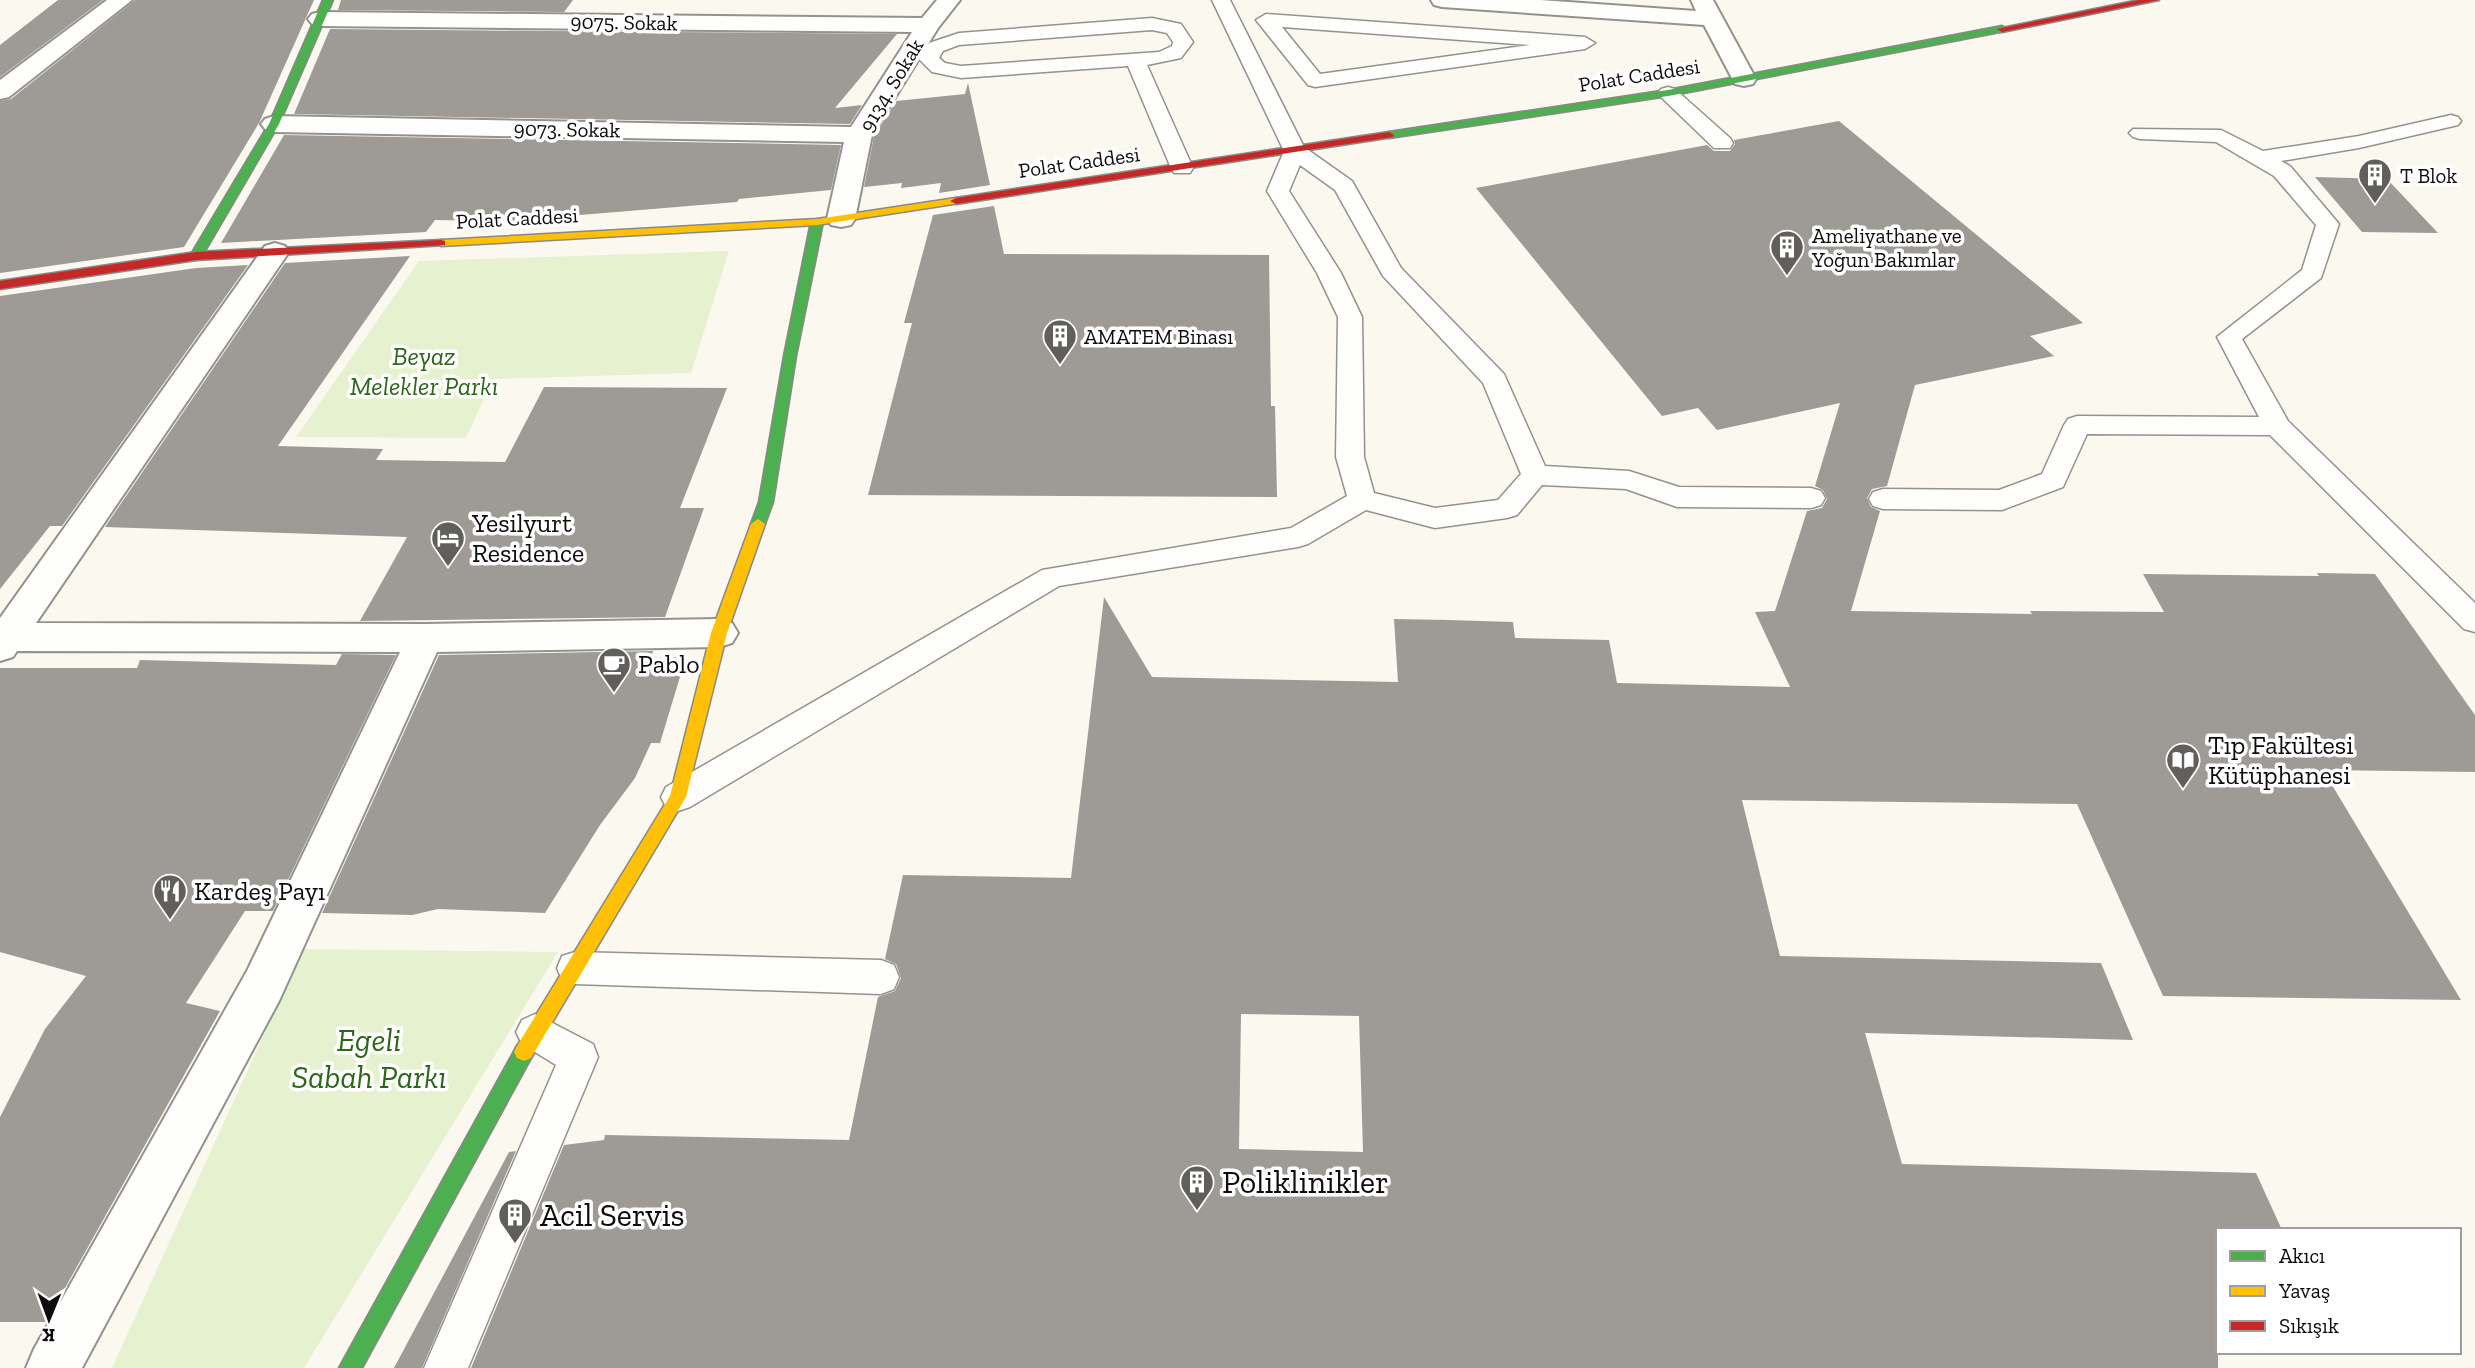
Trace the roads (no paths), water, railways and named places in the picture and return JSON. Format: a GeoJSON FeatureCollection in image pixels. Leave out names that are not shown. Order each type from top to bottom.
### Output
{"type":"FeatureCollection","features":[{"type":"Feature","properties":{"kind":"main road","name":"Polat Caddesi"},"geometry":{"type":"LineString","coordinates":[[0,285],[197,256],[829,220],[1668,93],[2154,0]]}},
{"type":"Feature","properties":{"kind":"main road"},"geometry":{"type":"LineString","coordinates":[[197,256],[274,124],[324,10]]}},
{"type":"Feature","properties":{"kind":"main road"},"geometry":{"type":"LineString","coordinates":[[350,1368],[536,1032],[678,796],[719,633],[766,502],[790,356],[829,220]]}},
{"type":"Feature","properties":{"kind":"street"},"geometry":{"type":"LineString","coordinates":[[0,92],[121,0]]}},
{"type":"Feature","properties":{"kind":"street","name":"9134. Sokak"},"geometry":{"type":"LineString","coordinates":[[829,220],[859,135],[928,25],[949,0]]}},
{"type":"Feature","properties":{"kind":"street"},"geometry":{"type":"LineString","coordinates":[[1442,0],[1707,10],[1744,79]]}},
{"type":"Feature","properties":{"kind":"street","name":"9075. Sokak"},"geometry":{"type":"LineString","coordinates":[[324,10],[928,25]]}},
{"type":"Feature","properties":{"kind":"street","name":"9073. Sokak"},"geometry":{"type":"LineString","coordinates":[[274,124],[859,135]]}},
{"type":"Feature","properties":{"kind":"street"},"geometry":{"type":"LineString","coordinates":[[4,642],[275,252]]}},
{"type":"Feature","properties":{"kind":"street"},"geometry":{"type":"LineString","coordinates":[[4,642],[719,633]]}},
{"type":"Feature","properties":{"kind":"street"},"geometry":{"type":"LineString","coordinates":[[53,1368],[263,986],[425,638]]}},
{"type":"Feature","properties":{"kind":"lane"},"geometry":{"type":"LineString","coordinates":[[1221,0],[1295,151],[1344,186],[1391,271],[1494,380],[1535,475]]}},
{"type":"Feature","properties":{"kind":"lane"},"geometry":{"type":"LineString","coordinates":[[1266,20],[1586,43],[1315,81],[1286,44],[1266,20]]}},
{"type":"Feature","properties":{"kind":"lane"},"geometry":{"type":"LineString","coordinates":[[1153,24],[1174,28],[1181,35],[1183,42],[1177,53],[1159,58],[1135,59],[961,72],[939,68],[929,59],[930,53],[936,47],[959,39],[1153,24]]}},
{"type":"Feature","properties":{"kind":"lane"},"geometry":{"type":"LineString","coordinates":[[1245,49],[1286,44]]}},
{"type":"Feature","properties":{"kind":"lane"},"geometry":{"type":"LineString","coordinates":[[1135,59],[1182,168]]}},
{"type":"Feature","properties":{"kind":"lane"},"geometry":{"type":"LineString","coordinates":[[1668,93],[1722,142]]}},
{"type":"Feature","properties":{"kind":"lane"},"geometry":{"type":"LineString","coordinates":[[2260,158],[2359,142],[2451,121]]}},
{"type":"Feature","properties":{"kind":"lane"},"geometry":{"type":"LineString","coordinates":[[2140,133],[2221,135],[2282,170],[2328,224],[2313,272],[2229,337],[2277,426],[2475,621]]}},
{"type":"Feature","properties":{"kind":"lane"},"geometry":{"type":"LineString","coordinates":[[1295,151],[1279,191],[1329,273],[1350,317],[1350,457],[1362,500]]}},
{"type":"Feature","properties":{"kind":"lane"},"geometry":{"type":"LineString","coordinates":[[1883,499],[2002,500],[2053,480],[2077,425],[2277,426]]}},
{"type":"Feature","properties":{"kind":"lane"},"geometry":{"type":"LineString","coordinates":[[1535,475],[1629,480],[1677,497],[1811,498]]}},
{"type":"Feature","properties":{"kind":"lane"},"geometry":{"type":"LineString","coordinates":[[678,796],[1052,578],[1298,537],[1362,500],[1435,518],[1507,508],[1535,475]]}},
{"type":"Feature","properties":{"kind":"lane"},"geometry":{"type":"LineString","coordinates":[[575,968],[881,977]]}},
{"type":"Feature","properties":{"kind":"lane"},"geometry":{"type":"LineString","coordinates":[[446,1368],[579,1057],[536,1032]]}},
{"type":"Feature","properties":{"kind":"place","name":"T Blok"},"geometry":{"type":"Point","coordinates":[2375,205]}},
{"type":"Feature","properties":{"kind":"place","name":"Ameliyathane ve Yoğun Bakımlar"},"geometry":{"type":"Point","coordinates":[1787,277]}},
{"type":"Feature","properties":{"kind":"place","name":"AMATEM Binası"},"geometry":{"type":"Point","coordinates":[1060,366]}},
{"type":"Feature","properties":{"kind":"place","name":"Yesilyurt Residence"},"geometry":{"type":"Point","coordinates":[448,568]}},
{"type":"Feature","properties":{"kind":"place","name":"Pablo"},"geometry":{"type":"Point","coordinates":[614,694]}},
{"type":"Feature","properties":{"kind":"place","name":"Tıp Fakültesi Kütüphanesi"},"geometry":{"type":"Point","coordinates":[2183,790]}},
{"type":"Feature","properties":{"kind":"place","name":"Kardeş Payı"},"geometry":{"type":"Point","coordinates":[170,921]}},
{"type":"Feature","properties":{"kind":"place","name":"Poliklinikler"},"geometry":{"type":"Point","coordinates":[1197,1212]}},
{"type":"Feature","properties":{"kind":"place","name":"Acil Servis"},"geometry":{"type":"Point","coordinates":[515,1245]}},
{"type":"Feature","properties":{"kind":"park label","name":"Beyaz Melekler Parkı"},"geometry":{"type":"Point","coordinates":[424,371]}},
{"type":"Feature","properties":{"kind":"park label","name":"Egeli Sabah Parkı"},"geometry":{"type":"Point","coordinates":[369,1058]}}]}
